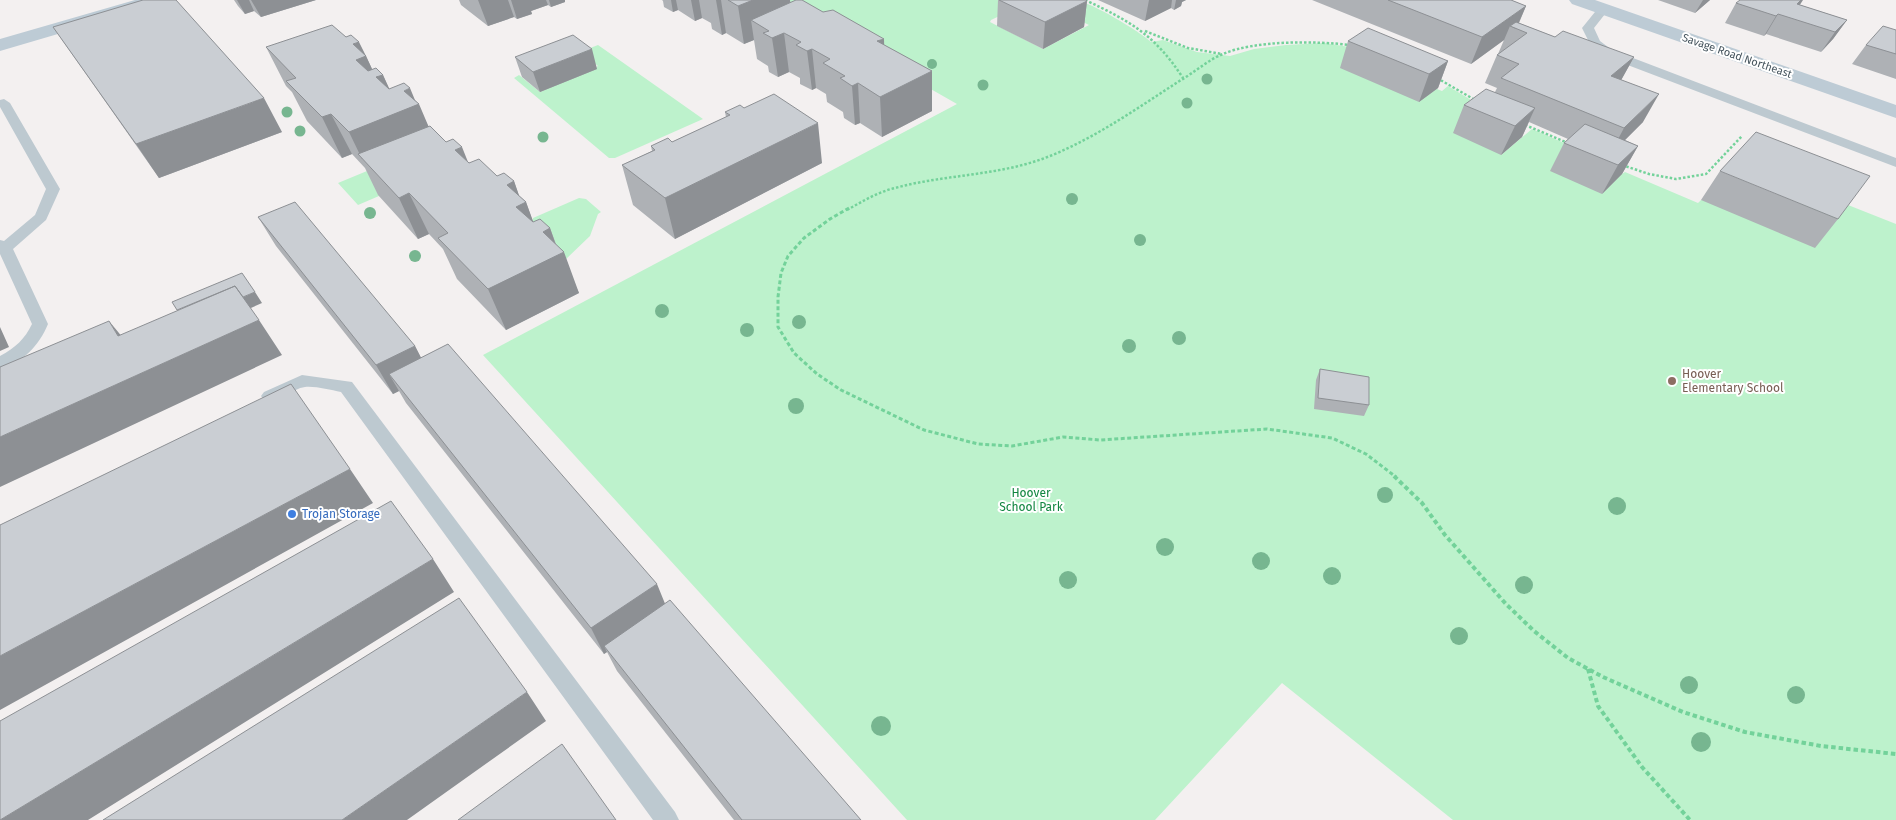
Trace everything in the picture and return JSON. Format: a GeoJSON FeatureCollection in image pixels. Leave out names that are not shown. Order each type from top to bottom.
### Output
{"type":"FeatureCollection","features":[{"type":"Feature","properties":{"kind":"street"},"geometry":{"type":"LineString","coordinates":[[0,45],[154,0]]}},
{"type":"Feature","properties":{"kind":"street","name":"Savage Road Northeast"},"geometry":{"type":"LineString","coordinates":[[1578,0],[1896,112]]}},
{"type":"Feature","properties":{"kind":"lane"},"geometry":{"type":"LineString","coordinates":[[1603,9],[1588,28],[1595,42],[1608,53],[1896,163]]}},
{"type":"Feature","properties":{"kind":"lane"},"geometry":{"type":"LineString","coordinates":[[0,363],[24,350],[35,336],[40,324],[3,247],[41,217],[53,188],[4,103]]}},
{"type":"Feature","properties":{"kind":"lane"},"geometry":{"type":"LineString","coordinates":[[257,402],[302,381],[346,386],[667,820]]}},
{"type":"Feature","properties":{"kind":"path"},"geometry":{"type":"LineString","coordinates":[[1085,0],[1128,20],[1143,30],[1169,56],[1183,78]]}},
{"type":"Feature","properties":{"kind":"path"},"geometry":{"type":"LineString","coordinates":[[1143,30],[1188,48],[1223,54]]}},
{"type":"Feature","properties":{"kind":"path"},"geometry":{"type":"LineString","coordinates":[[1356,46],[1323,42],[1285,44],[1248,48],[1223,54],[1102,130],[1050,156],[1005,169],[930,180],[894,188],[862,201],[830,219],[804,238],[788,256],[781,273],[778,297],[778,327],[794,353],[816,374],[840,390],[924,430],[978,444],[1012,446],[1063,437],[1100,440],[1267,429],[1332,438],[1366,454],[1389,471],[1422,504],[1445,536],[1506,604],[1534,631],[1568,658],[1683,712],[1745,732],[1820,746],[1896,754]]}},
{"type":"Feature","properties":{"kind":"path"},"geometry":{"type":"LineString","coordinates":[[1434,76],[1482,104]]}},
{"type":"Feature","properties":{"kind":"path"},"geometry":{"type":"LineString","coordinates":[[1521,124],[1574,146]]}},
{"type":"Feature","properties":{"kind":"path"},"geometry":{"type":"LineString","coordinates":[[1618,164],[1649,174],[1676,179],[1706,174],[1742,136]]}},
{"type":"Feature","properties":{"kind":"path"},"geometry":{"type":"LineString","coordinates":[[1588,669],[1598,706],[1642,767],[1690,820]]}},
{"type":"Feature","properties":{"kind":"green space","name":"Hoover School Park"},"geometry":{"type":"Polygon","coordinates":[[[782,0],[1033,0],[990,22],[1043,49],[1089,25],[1044,3],[1071,0],[1082,2],[1103,11],[1126,24],[1151,42],[1163,40],[1197,52],[1230,56],[1254,49],[1324,43],[1356,48],[1437,89],[1442,91],[1448,86],[1481,106],[1501,155],[1532,129],[1571,146],[1622,174],[1625,172],[1698,203],[1701,200],[1848,205],[1896,224],[1896,820],[1453,820],[1282,683],[1155,820],[907,820],[483,355],[957,104],[778,2],[782,0]]]}},
{"type":"Feature","properties":{"kind":"green space"},"geometry":{"type":"Polygon","coordinates":[[[598,45],[703,119],[615,158],[609,158],[514,78],[519,75],[540,92],[598,66],[580,52],[598,45]]]}},
{"type":"Feature","properties":{"kind":"green space"},"geometry":{"type":"Polygon","coordinates":[[[367,171],[379,196],[358,205],[338,183],[367,171]]]}},
{"type":"Feature","properties":{"kind":"green space"},"geometry":{"type":"Polygon","coordinates":[[[579,198],[586,199],[601,212],[598,214],[590,236],[565,260],[532,223],[533,218],[579,198]]]}},
{"type":"Feature","properties":{"kind":"building"},"geometry":{"type":"Polygon","coordinates":[[[143,0],[176,0],[264,98],[136,144],[53,27],[143,0]]]}},
{"type":"Feature","properties":{"kind":"building"},"geometry":{"type":"Polygon","coordinates":[[[728,0],[753,0],[738,6],[728,0]]]}},
{"type":"Feature","properties":{"kind":"building"},"geometry":{"type":"Polygon","coordinates":[[[796,0],[802,0],[823,12],[833,10],[884,39],[877,41],[932,71],[880,97],[858,83],[852,86],[840,78],[845,76],[823,63],[830,59],[812,49],[807,51],[796,45],[801,42],[784,33],[772,38],[763,33],[769,31],[751,20],[796,0]]]}},
{"type":"Feature","properties":{"kind":"building"},"geometry":{"type":"Polygon","coordinates":[[[999,0],[1086,0],[1087,1],[1045,22],[999,0]]]}},
{"type":"Feature","properties":{"kind":"building"},"geometry":{"type":"Polygon","coordinates":[[[1388,0],[1511,0],[1526,6],[1482,37],[1388,0]]]}},
{"type":"Feature","properties":{"kind":"building"},"geometry":{"type":"Polygon","coordinates":[[[1740,0],[1801,0],[1797,4],[1847,20],[1835,32],[1736,3],[1740,0]]]}},
{"type":"Feature","properties":{"kind":"building"},"geometry":{"type":"Polygon","coordinates":[[[1516,22],[1555,37],[1563,31],[1634,57],[1611,76],[1659,94],[1624,128],[1501,78],[1519,64],[1497,55],[1527,33],[1510,26],[1516,22]]]}},
{"type":"Feature","properties":{"kind":"building"},"geometry":{"type":"Polygon","coordinates":[[[332,25],[346,37],[351,35],[359,42],[353,44],[366,56],[356,60],[368,71],[376,68],[383,75],[376,77],[389,89],[404,83],[410,88],[404,91],[419,104],[349,132],[331,114],[322,117],[286,81],[296,78],[266,47],[332,25]]]}},
{"type":"Feature","properties":{"kind":"building"},"geometry":{"type":"Polygon","coordinates":[[[1883,26],[1896,30],[1896,54],[1866,45],[1883,26]]]}},
{"type":"Feature","properties":{"kind":"building"},"geometry":{"type":"Polygon","coordinates":[[[1368,28],[1448,61],[1429,74],[1348,41],[1368,28]]]}},
{"type":"Feature","properties":{"kind":"building"},"geometry":{"type":"Polygon","coordinates":[[[573,35],[592,49],[533,72],[515,57],[573,35]]]}},
{"type":"Feature","properties":{"kind":"building"},"geometry":{"type":"Polygon","coordinates":[[[1486,89],[1535,108],[1515,126],[1464,105],[1486,89]]]}},
{"type":"Feature","properties":{"kind":"building"},"geometry":{"type":"Polygon","coordinates":[[[774,94],[818,123],[665,198],[622,165],[655,150],[651,146],[668,138],[672,142],[730,115],[725,112],[740,105],[744,108],[774,94]]]}},
{"type":"Feature","properties":{"kind":"building"},"geometry":{"type":"Polygon","coordinates":[[[1585,124],[1638,146],[1618,165],[1564,143],[1585,124]]]}},
{"type":"Feature","properties":{"kind":"building"},"geometry":{"type":"Polygon","coordinates":[[[430,126],[446,142],[453,139],[462,147],[455,150],[469,163],[479,159],[497,176],[504,173],[514,181],[507,185],[526,202],[516,207],[533,222],[540,219],[550,228],[543,232],[564,252],[488,289],[438,238],[448,233],[409,193],[399,198],[358,154],[430,126]]]}},
{"type":"Feature","properties":{"kind":"building"},"geometry":{"type":"Polygon","coordinates":[[[1756,132],[1870,176],[1838,219],[1720,171],[1756,132]]]}},
{"type":"Feature","properties":{"kind":"building"},"geometry":{"type":"Polygon","coordinates":[[[295,202],[415,346],[376,365],[258,217],[295,202]]]}},
{"type":"Feature","properties":{"kind":"building"},"geometry":{"type":"Polygon","coordinates":[[[242,273],[255,292],[243,297],[235,286],[177,310],[172,302],[242,273]]]}},
{"type":"Feature","properties":{"kind":"building"},"geometry":{"type":"Polygon","coordinates":[[[235,286],[259,320],[0,437],[0,367],[109,321],[118,336],[235,286]]]}},
{"type":"Feature","properties":{"kind":"building"},"geometry":{"type":"Polygon","coordinates":[[[448,344],[657,584],[591,628],[389,374],[448,344]]]}},
{"type":"Feature","properties":{"kind":"building"},"geometry":{"type":"Polygon","coordinates":[[[1320,369],[1369,377],[1369,405],[1318,398],[1320,369]]]}},
{"type":"Feature","properties":{"kind":"building"},"geometry":{"type":"Polygon","coordinates":[[[291,384],[350,469],[0,656],[0,525],[291,384]]]}},
{"type":"Feature","properties":{"kind":"building"},"geometry":{"type":"Polygon","coordinates":[[[391,501],[433,559],[0,820],[0,721],[391,501]]]}},
{"type":"Feature","properties":{"kind":"building"},"geometry":{"type":"Polygon","coordinates":[[[459,598],[527,692],[342,820],[103,820],[459,598]]]}},
{"type":"Feature","properties":{"kind":"building"},"geometry":{"type":"Polygon","coordinates":[[[670,600],[861,820],[742,820],[604,646],[670,600]]]}},
{"type":"Feature","properties":{"kind":"building"},"geometry":{"type":"Polygon","coordinates":[[[562,744],[616,820],[458,820],[562,744]]]}},
{"type":"Feature","properties":{"kind":"place","name":"Hoover Elementary School"},"geometry":{"type":"Point","coordinates":[1672,381]}},
{"type":"Feature","properties":{"kind":"place","name":"Trojan Storage"},"geometry":{"type":"Point","coordinates":[292,514]}}]}
